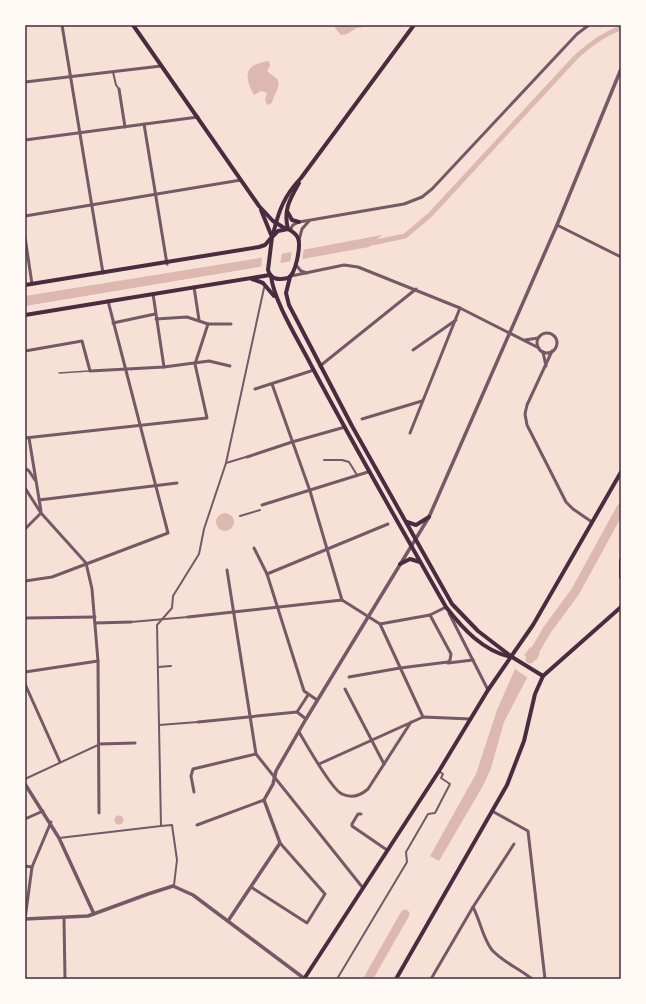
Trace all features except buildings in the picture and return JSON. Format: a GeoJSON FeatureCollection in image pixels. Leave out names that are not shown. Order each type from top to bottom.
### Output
{"type":"FeatureCollection","features":[{"type":"Feature","properties":{"kind":"main road"},"geometry":{"type":"LineString","coordinates":[[132,25],[259,206],[276,223],[288,229],[299,240],[296,264],[286,289],[288,302],[320,366],[452,604],[478,631],[512,657],[543,676]]}},
{"type":"Feature","properties":{"kind":"main road"},"geometry":{"type":"LineString","coordinates":[[414,25],[301,178],[288,193],[279,212],[272,236],[268,268],[273,288],[279,302],[314,370],[368,472],[446,607],[461,626],[474,637],[499,655],[512,657]]}},
{"type":"Feature","properties":{"kind":"main road"},"geometry":{"type":"LineString","coordinates":[[288,229],[286,208],[301,178]]}},
{"type":"Feature","properties":{"kind":"main road"},"geometry":{"type":"LineString","coordinates":[[259,206],[272,236]]}},
{"type":"Feature","properties":{"kind":"main road"},"geometry":{"type":"LineString","coordinates":[[286,208],[290,218],[299,222]]}},
{"type":"Feature","properties":{"kind":"main road"},"geometry":{"type":"LineString","coordinates":[[266,214],[272,215],[279,212]]}},
{"type":"Feature","properties":{"kind":"main road"},"geometry":{"type":"LineString","coordinates":[[25,285],[166,264],[261,247],[280,230],[288,229]]}},
{"type":"Feature","properties":{"kind":"main road"},"geometry":{"type":"LineString","coordinates":[[25,315],[243,279],[270,276],[279,279],[291,277]]}},
{"type":"Feature","properties":{"kind":"main road"},"geometry":{"type":"LineString","coordinates":[[243,279],[255,280],[263,283],[279,302]]}},
{"type":"Feature","properties":{"kind":"main road"},"geometry":{"type":"LineString","coordinates":[[304,979],[364,888],[488,690],[534,625],[621,472]]}},
{"type":"Feature","properties":{"kind":"main road"},"geometry":{"type":"LineString","coordinates":[[406,522],[416,525],[429,517]]}},
{"type":"Feature","properties":{"kind":"main road"},"geometry":{"type":"LineString","coordinates":[[400,564],[410,559],[415,559],[420,562]]}},
{"type":"Feature","properties":{"kind":"main road"},"geometry":{"type":"LineString","coordinates":[[621,560],[621,575]]}},
{"type":"Feature","properties":{"kind":"main road"},"geometry":{"type":"LineString","coordinates":[[396,979],[507,785],[524,741],[536,694],[543,676],[621,607]]}},
{"type":"Feature","properties":{"kind":"street"},"geometry":{"type":"LineString","coordinates":[[62,25],[103,273]]}},
{"type":"Feature","properties":{"kind":"street"},"geometry":{"type":"LineString","coordinates":[[288,229],[299,222],[404,204],[422,197],[437,183],[577,34],[589,25]]}},
{"type":"Feature","properties":{"kind":"street"},"geometry":{"type":"LineString","coordinates":[[25,82],[161,66]]}},
{"type":"Feature","properties":{"kind":"street"},"geometry":{"type":"LineString","coordinates":[[251,887],[307,923],[325,894],[280,843],[264,800],[276,770],[429,517],[557,225],[621,69]]}},
{"type":"Feature","properties":{"kind":"street"},"geometry":{"type":"LineString","coordinates":[[113,72],[116,85],[119,89],[125,127]]}},
{"type":"Feature","properties":{"kind":"street"},"geometry":{"type":"LineString","coordinates":[[25,140],[198,117]]}},
{"type":"Feature","properties":{"kind":"street"},"geometry":{"type":"LineString","coordinates":[[144,124],[166,264]]}},
{"type":"Feature","properties":{"kind":"street"},"geometry":{"type":"LineString","coordinates":[[25,216],[241,180]]}},
{"type":"Feature","properties":{"kind":"street"},"geometry":{"type":"LineString","coordinates":[[299,240],[303,227],[310,220]]}},
{"type":"Feature","properties":{"kind":"street"},"geometry":{"type":"LineString","coordinates":[[557,225],[621,257]]}},
{"type":"Feature","properties":{"kind":"street"},"geometry":{"type":"LineString","coordinates":[[25,237],[32,284]]}},
{"type":"Feature","properties":{"kind":"street"},"geometry":{"type":"LineString","coordinates":[[296,264],[301,270],[307,273]]}},
{"type":"Feature","properties":{"kind":"street"},"geometry":{"type":"LineString","coordinates":[[291,277],[350,266],[416,289],[460,308],[539,348],[543,352],[546,366]]}},
{"type":"Feature","properties":{"kind":"street"},"geometry":{"type":"LineString","coordinates":[[194,287],[199,320]]}},
{"type":"Feature","properties":{"kind":"street"},"geometry":{"type":"LineString","coordinates":[[161,826],[157,625],[172,608],[173,596],[199,554],[204,529],[226,463],[264,288]]}},
{"type":"Feature","properties":{"kind":"street"},"geometry":{"type":"LineString","coordinates":[[320,366],[416,289]]}},
{"type":"Feature","properties":{"kind":"street"},"geometry":{"type":"LineString","coordinates":[[152,294],[164,367]]}},
{"type":"Feature","properties":{"kind":"street"},"geometry":{"type":"LineString","coordinates":[[25,581],[48,578],[168,533],[108,301]]}},
{"type":"Feature","properties":{"kind":"street"},"geometry":{"type":"LineString","coordinates":[[410,433],[460,308]]}},
{"type":"Feature","properties":{"kind":"street"},"geometry":{"type":"LineString","coordinates":[[113,323],[155,314]]}},
{"type":"Feature","properties":{"kind":"street"},"geometry":{"type":"LineString","coordinates":[[156,319],[188,317],[208,324],[231,324]]}},
{"type":"Feature","properties":{"kind":"street"},"geometry":{"type":"LineString","coordinates":[[413,350],[456,320]]}},
{"type":"Feature","properties":{"kind":"street"},"geometry":{"type":"LineString","coordinates":[[41,513],[27,438],[207,418],[195,364],[208,324]]}},
{"type":"Feature","properties":{"kind":"street"},"geometry":{"type":"LineString","coordinates":[[525,340],[538,338],[545,333],[553,335],[557,344],[552,351],[527,405],[525,414],[527,424],[566,502],[573,509],[592,522]]}},
{"type":"Feature","properties":{"kind":"street"},"geometry":{"type":"LineString","coordinates":[[538,338],[539,348]]}},
{"type":"Feature","properties":{"kind":"street"},"geometry":{"type":"LineString","coordinates":[[25,351],[82,341],[90,371],[126,371],[195,364],[209,361],[230,366]]}},
{"type":"Feature","properties":{"kind":"street"},"geometry":{"type":"LineString","coordinates":[[543,352],[552,351]]}},
{"type":"Feature","properties":{"kind":"street"},"geometry":{"type":"LineString","coordinates":[[254,389],[314,370]]}},
{"type":"Feature","properties":{"kind":"street"},"geometry":{"type":"LineString","coordinates":[[272,384],[310,492],[342,600]]}},
{"type":"Feature","properties":{"kind":"street"},"geometry":{"type":"LineString","coordinates":[[362,419],[422,401]]}},
{"type":"Feature","properties":{"kind":"street"},"geometry":{"type":"LineString","coordinates":[[226,463],[292,442],[345,428]]}},
{"type":"Feature","properties":{"kind":"street"},"geometry":{"type":"LineString","coordinates":[[324,460],[342,460],[349,462],[357,475]]}},
{"type":"Feature","properties":{"kind":"street"},"geometry":{"type":"LineString","coordinates":[[25,468],[29,470],[36,482]]}},
{"type":"Feature","properties":{"kind":"street"},"geometry":{"type":"LineString","coordinates":[[262,505],[310,492],[368,472]]}},
{"type":"Feature","properties":{"kind":"street"},"geometry":{"type":"LineString","coordinates":[[39,500],[177,483]]}},
{"type":"Feature","properties":{"kind":"street"},"geometry":{"type":"LineString","coordinates":[[25,488],[41,513],[86,563],[92,589],[98,661],[99,813]]}},
{"type":"Feature","properties":{"kind":"street"},"geometry":{"type":"LineString","coordinates":[[240,516],[260,510]]}},
{"type":"Feature","properties":{"kind":"street"},"geometry":{"type":"LineString","coordinates":[[25,529],[41,513]]}},
{"type":"Feature","properties":{"kind":"street"},"geometry":{"type":"LineString","coordinates":[[267,574],[388,524]]}},
{"type":"Feature","properties":{"kind":"street"},"geometry":{"type":"LineString","coordinates":[[254,548],[267,574],[279,608],[304,691],[317,700]]}},
{"type":"Feature","properties":{"kind":"street"},"geometry":{"type":"LineString","coordinates":[[227,570],[256,754],[364,888]]}},
{"type":"Feature","properties":{"kind":"street"},"geometry":{"type":"LineString","coordinates":[[95,623],[131,622],[188,617],[342,600],[380,624],[423,716]]}},
{"type":"Feature","properties":{"kind":"street"},"geometry":{"type":"LineString","coordinates":[[380,624],[430,615],[446,607],[488,690]]}},
{"type":"Feature","properties":{"kind":"street"},"geometry":{"type":"LineString","coordinates":[[430,615],[451,654],[450,660],[446,663]]}},
{"type":"Feature","properties":{"kind":"street"},"geometry":{"type":"LineString","coordinates":[[25,618],[95,617]]}},
{"type":"Feature","properties":{"kind":"street"},"geometry":{"type":"LineString","coordinates":[[349,677],[400,668],[473,660]]}},
{"type":"Feature","properties":{"kind":"street"},"geometry":{"type":"LineString","coordinates":[[25,672],[98,661]]}},
{"type":"Feature","properties":{"kind":"street"},"geometry":{"type":"LineString","coordinates":[[158,667],[171,666]]}},
{"type":"Feature","properties":{"kind":"street"},"geometry":{"type":"LineString","coordinates":[[25,684],[60,762]]}},
{"type":"Feature","properties":{"kind":"street"},"geometry":{"type":"LineString","coordinates":[[345,689],[384,764]]}},
{"type":"Feature","properties":{"kind":"street"},"geometry":{"type":"LineString","coordinates":[[297,712],[308,695]]}},
{"type":"Feature","properties":{"kind":"street"},"geometry":{"type":"LineString","coordinates":[[159,725],[297,712],[306,719]]}},
{"type":"Feature","properties":{"kind":"street"},"geometry":{"type":"LineString","coordinates":[[319,764],[423,716],[470,719]]}},
{"type":"Feature","properties":{"kind":"street"},"geometry":{"type":"LineString","coordinates":[[299,732],[338,792],[350,796],[362,794],[368,789],[410,722]]}},
{"type":"Feature","properties":{"kind":"street"},"geometry":{"type":"LineString","coordinates":[[25,779],[99,744],[135,743]]}},
{"type":"Feature","properties":{"kind":"street"},"geometry":{"type":"LineString","coordinates":[[194,792],[190,776],[194,769],[256,754]]}},
{"type":"Feature","properties":{"kind":"street"},"geometry":{"type":"LineString","coordinates":[[337,979],[407,862],[406,852],[428,814],[435,812],[450,784],[441,778],[443,774],[438,771]]}},
{"type":"Feature","properties":{"kind":"street"},"geometry":{"type":"LineString","coordinates":[[25,784],[51,822],[94,914]]}},
{"type":"Feature","properties":{"kind":"street"},"geometry":{"type":"LineString","coordinates":[[197,825],[264,800]]}},
{"type":"Feature","properties":{"kind":"street"},"geometry":{"type":"LineString","coordinates":[[25,819],[44,811]]}},
{"type":"Feature","properties":{"kind":"street"},"geometry":{"type":"LineString","coordinates":[[492,811],[528,831],[545,979]]}},
{"type":"Feature","properties":{"kind":"street"},"geometry":{"type":"LineString","coordinates":[[362,814],[358,814],[352,826],[387,850]]}},
{"type":"Feature","properties":{"kind":"street"},"geometry":{"type":"LineString","coordinates":[[51,822],[32,867],[25,920],[64,918],[94,914],[171,887],[189,892],[304,979]]}},
{"type":"Feature","properties":{"kind":"street"},"geometry":{"type":"LineString","coordinates":[[59,838],[172,825],[178,860],[171,887]]}},
{"type":"Feature","properties":{"kind":"street"},"geometry":{"type":"LineString","coordinates":[[228,921],[280,843]]}},
{"type":"Feature","properties":{"kind":"street"},"geometry":{"type":"LineString","coordinates":[[431,979],[473,907],[514,844]]}},
{"type":"Feature","properties":{"kind":"street"},"geometry":{"type":"LineString","coordinates":[[25,866],[32,867]]}},
{"type":"Feature","properties":{"kind":"street"},"geometry":{"type":"LineString","coordinates":[[473,907],[492,950],[508,964],[524,972],[532,979]]}},
{"type":"Feature","properties":{"kind":"street"},"geometry":{"type":"LineString","coordinates":[[64,918],[65,979]]}},
{"type":"Feature","properties":{"kind":"lane"},"geometry":{"type":"LineString","coordinates":[[59,373],[90,371]]}},
{"type":"Feature","properties":{"kind":"shaded area"},"geometry":{"type":"Polygon","coordinates":[[[334,25],[364,25],[347,34],[341,35],[334,25]]]}},
{"type":"Feature","properties":{"kind":"shaded area"},"geometry":{"type":"Polygon","coordinates":[[[269,61],[270,66],[267,71],[277,79],[278,88],[272,103],[267,105],[265,100],[267,93],[261,91],[254,95],[248,82],[248,72],[255,65],[269,61]]]}},
{"type":"Feature","properties":{"kind":"shaded area"},"geometry":{"type":"Polygon","coordinates":[[[382,235],[369,247],[25,306],[25,296],[254,259],[382,235]]]}},
{"type":"Feature","properties":{"kind":"shaded area"},"geometry":{"type":"Polygon","coordinates":[[[225,513],[231,516],[234,522],[231,528],[225,531],[219,528],[216,522],[219,516],[225,513]]]}},
{"type":"Feature","properties":{"kind":"shaded area"},"geometry":{"type":"Polygon","coordinates":[[[530,647],[540,653],[504,722],[491,768],[484,784],[439,861],[430,856],[476,774],[497,710],[515,669],[530,647]]]}},
{"type":"Feature","properties":{"kind":"shaded area"},"geometry":{"type":"Polygon","coordinates":[[[119,815],[124,820],[119,825],[114,820],[119,815]]]}},
{"type":"Feature","properties":{"kind":"pier"},"geometry":{"type":"Polygon","coordinates":[[[304,247],[302,262],[290,264],[292,249],[304,247]]]}},
{"type":"Feature","properties":{"kind":"pier"},"geometry":{"type":"Polygon","coordinates":[[[282,251],[280,266],[261,269],[262,255],[282,251]]]}},
{"type":"Feature","properties":{"kind":"pier"},"geometry":{"type":"Polygon","coordinates":[[[523,655],[538,661],[528,678],[515,669],[523,655]]]}},
{"type":"Feature","properties":{"kind":"waterway"},"geometry":{"type":"LineString","coordinates":[[367,244],[405,236],[430,215],[575,58],[596,40],[621,28]]}},
{"type":"Feature","properties":{"kind":"waterway"},"geometry":{"type":"LineString","coordinates":[[530,659],[547,630],[575,592],[621,508]]}},
{"type":"Feature","properties":{"kind":"waterway"},"geometry":{"type":"LineString","coordinates":[[368,979],[405,914]]}}]}
